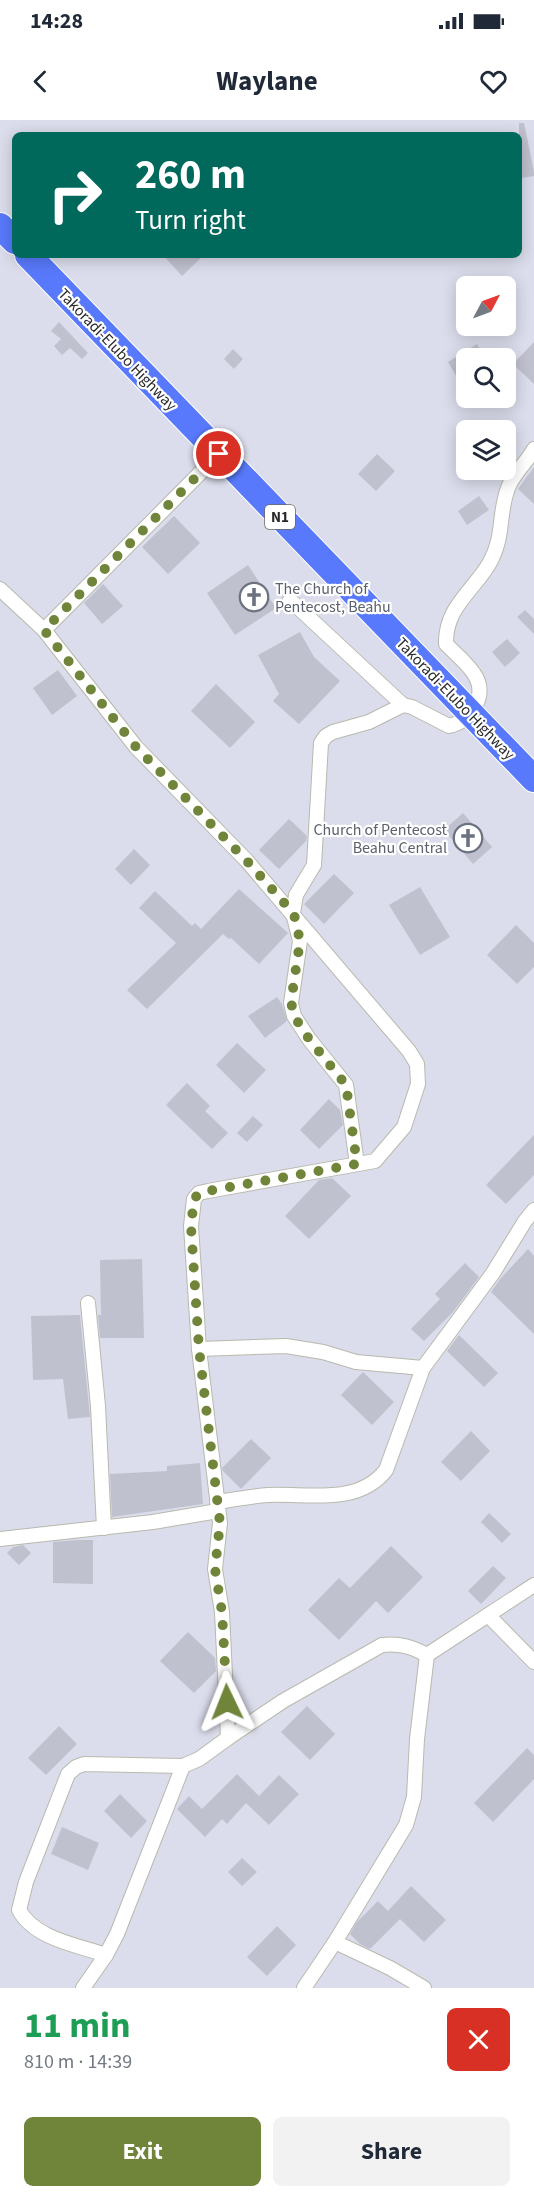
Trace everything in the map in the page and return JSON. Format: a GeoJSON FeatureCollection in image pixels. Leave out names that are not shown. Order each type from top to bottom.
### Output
{"type":"FeatureCollection","features":[{"type":"Feature","properties":{"kind":"highway"},"geometry":{"type":"LineString","coordinates":[[0,226],[12,239]]}},
{"type":"Feature","properties":{"kind":"highway","name":"Takoradi-Elubo Highway"},"geometry":{"type":"LineString","coordinates":[[31,258],[534,779]]}},
{"type":"Feature","properties":{"kind":"street"},"geometry":{"type":"LineString","coordinates":[[357,1164],[346,1085],[309,1039],[294,1016],[291,1002],[300,941],[294,914],[296,895],[314,865],[321,743],[333,732],[369,722],[403,705],[412,706],[449,726],[471,714],[480,698],[482,688],[476,675],[446,644],[446,628],[457,606],[488,565],[499,543],[509,485],[534,449]]}},
{"type":"Feature","properties":{"kind":"street"},"geometry":{"type":"LineString","coordinates":[[44,630],[219,454]]}},
{"type":"Feature","properties":{"kind":"street"},"geometry":{"type":"LineString","coordinates":[[0,590],[44,630],[136,747],[247,861],[294,914],[409,1051],[417,1064],[418,1084],[404,1128],[375,1161],[208,1191],[199,1193],[194,1199],[191,1226],[199,1349],[220,1530],[215,1569],[222,1612],[228,1738]]}},
{"type":"Feature","properties":{"kind":"street"},"geometry":{"type":"LineString","coordinates":[[290,600],[403,705]]}},
{"type":"Feature","properties":{"kind":"street"},"geometry":{"type":"LineString","coordinates":[[0,1533],[0,1540],[104,1528],[218,1507],[266,1495],[342,1496],[368,1486],[386,1470],[423,1368],[529,1225],[534,1210]]}},
{"type":"Feature","properties":{"kind":"street"},"geometry":{"type":"LineString","coordinates":[[88,1303],[98,1406],[104,1528]]}},
{"type":"Feature","properties":{"kind":"street"},"geometry":{"type":"LineString","coordinates":[[199,1349],[285,1346],[323,1352],[356,1362],[423,1368]]}},
{"type":"Feature","properties":{"kind":"street"},"geometry":{"type":"LineString","coordinates":[[304,1988],[335,1942],[406,1825],[414,1797],[417,1739],[428,1655],[534,1585]]}},
{"type":"Feature","properties":{"kind":"street"},"geometry":{"type":"LineString","coordinates":[[488,1615],[534,1662]]}},
{"type":"Feature","properties":{"kind":"street"},"geometry":{"type":"LineString","coordinates":[[106,1955],[41,1932],[25,1921],[19,1910],[26,1882],[68,1774],[84,1764],[183,1766],[199,1759],[283,1701],[382,1645],[394,1644],[410,1647],[428,1655]]}},
{"type":"Feature","properties":{"kind":"street"},"geometry":{"type":"LineString","coordinates":[[83,1988],[106,1955],[117,1934],[183,1766]]}},
{"type":"Feature","properties":{"kind":"street"},"geometry":{"type":"LineString","coordinates":[[335,1942],[390,1968],[424,1988]]}},
{"type":"Feature","properties":{"kind":"building"},"geometry":{"type":"Polygon","coordinates":[[[519,123],[524,123],[534,176],[522,178],[522,132],[519,132],[519,123]]]}},
{"type":"Feature","properties":{"kind":"building"},"geometry":{"type":"Polygon","coordinates":[[[166,258],[201,258],[182,276],[166,258]]]}},
{"type":"Feature","properties":{"kind":"building"},"geometry":{"type":"Polygon","coordinates":[[[59,322],[88,353],[82,359],[70,348],[62,355],[54,346],[61,339],[51,331],[59,322]]]}},
{"type":"Feature","properties":{"kind":"building"},"geometry":{"type":"Polygon","coordinates":[[[534,342],[534,384],[516,367],[516,361],[534,342]]]}},
{"type":"Feature","properties":{"kind":"building"},"geometry":{"type":"Polygon","coordinates":[[[233,349],[243,359],[234,369],[224,359],[233,349]]]}},
{"type":"Feature","properties":{"kind":"building"},"geometry":{"type":"Polygon","coordinates":[[[456,357],[456,376],[448,362],[456,357]]]}},
{"type":"Feature","properties":{"kind":"building"},"geometry":{"type":"Polygon","coordinates":[[[377,454],[395,471],[376,491],[358,474],[377,454]]]}},
{"type":"Feature","properties":{"kind":"building"},"geometry":{"type":"Polygon","coordinates":[[[534,467],[534,504],[518,489],[534,467]]]}},
{"type":"Feature","properties":{"kind":"building"},"geometry":{"type":"Polygon","coordinates":[[[479,496],[489,510],[467,525],[458,511],[479,496]]]}},
{"type":"Feature","properties":{"kind":"building"},"geometry":{"type":"Polygon","coordinates":[[[174,516],[200,543],[168,574],[142,547],[174,516]]]}},
{"type":"Feature","properties":{"kind":"building"},"geometry":{"type":"Polygon","coordinates":[[[248,565],[276,608],[235,635],[207,593],[248,565]]]}},
{"type":"Feature","properties":{"kind":"building"},"geometry":{"type":"Polygon","coordinates":[[[103,584],[123,606],[102,624],[84,603],[103,584]]]}},
{"type":"Feature","properties":{"kind":"building"},"geometry":{"type":"Polygon","coordinates":[[[525,610],[534,619],[534,634],[517,617],[525,610]]]}},
{"type":"Feature","properties":{"kind":"building"},"geometry":{"type":"Polygon","coordinates":[[[300,632],[314,657],[340,681],[299,724],[273,701],[279,694],[258,655],[300,632]]]}},
{"type":"Feature","properties":{"kind":"building"},"geometry":{"type":"Polygon","coordinates":[[[507,639],[520,653],[505,667],[492,652],[507,639]]]}},
{"type":"Feature","properties":{"kind":"building"},"geometry":{"type":"Polygon","coordinates":[[[58,670],[77,696],[52,715],[33,688],[58,670]]]}},
{"type":"Feature","properties":{"kind":"building"},"geometry":{"type":"Polygon","coordinates":[[[216,684],[255,722],[230,748],[191,711],[216,684]]]}},
{"type":"Feature","properties":{"kind":"building","name":"Church of Pentecost Beahu Central"},"geometry":{"type":"Polygon","coordinates":[[[463,813],[492,847],[473,864],[444,830],[463,813]]]}},
{"type":"Feature","properties":{"kind":"building"},"geometry":{"type":"Polygon","coordinates":[[[289,819],[307,836],[306,841],[279,869],[259,850],[289,819]]]}},
{"type":"Feature","properties":{"kind":"building"},"geometry":{"type":"Polygon","coordinates":[[[134,849],[150,865],[131,885],[115,869],[134,849]]]}},
{"type":"Feature","properties":{"kind":"building"},"geometry":{"type":"Polygon","coordinates":[[[334,874],[354,893],[324,924],[304,904],[334,874]]]}},
{"type":"Feature","properties":{"kind":"building"},"geometry":{"type":"Polygon","coordinates":[[[420,887],[450,937],[420,955],[389,905],[420,887]]]}},
{"type":"Feature","properties":{"kind":"building"},"geometry":{"type":"Polygon","coordinates":[[[239,889],[288,933],[259,964],[231,938],[223,934],[147,1009],[127,990],[176,943],[139,908],[155,891],[192,926],[195,923],[201,929],[239,889]]]}},
{"type":"Feature","properties":{"kind":"building"},"geometry":{"type":"Polygon","coordinates":[[[516,925],[534,943],[534,967],[517,984],[487,955],[516,925]]]}},
{"type":"Feature","properties":{"kind":"building"},"geometry":{"type":"Polygon","coordinates":[[[277,997],[282,1004],[287,1021],[265,1038],[248,1016],[277,997]]]}},
{"type":"Feature","properties":{"kind":"building"},"geometry":{"type":"Polygon","coordinates":[[[237,1043],[266,1070],[244,1093],[216,1065],[237,1043]]]}},
{"type":"Feature","properties":{"kind":"building"},"geometry":{"type":"Polygon","coordinates":[[[187,1083],[210,1106],[205,1111],[228,1133],[212,1149],[166,1105],[187,1083]]]}},
{"type":"Feature","properties":{"kind":"building"},"geometry":{"type":"Polygon","coordinates":[[[329,1099],[340,1110],[343,1125],[319,1149],[300,1130],[329,1099]]]}},
{"type":"Feature","properties":{"kind":"building"},"geometry":{"type":"Polygon","coordinates":[[[253,1116],[263,1125],[247,1142],[237,1133],[253,1116]]]}},
{"type":"Feature","properties":{"kind":"building"},"geometry":{"type":"Polygon","coordinates":[[[534,1135],[534,1175],[506,1204],[486,1185],[534,1135]]]}},
{"type":"Feature","properties":{"kind":"building"},"geometry":{"type":"Polygon","coordinates":[[[332,1178],[351,1196],[309,1239],[285,1216],[319,1180],[332,1178]]]}},
{"type":"Feature","properties":{"kind":"building"},"geometry":{"type":"Polygon","coordinates":[[[528,1249],[534,1256],[534,1334],[491,1292],[528,1249]]]}},
{"type":"Feature","properties":{"kind":"building"},"geometry":{"type":"Polygon","coordinates":[[[142,1259],[144,1338],[100,1338],[98,1315],[101,1315],[100,1260],[142,1259]]]}},
{"type":"Feature","properties":{"kind":"building"},"geometry":{"type":"Polygon","coordinates":[[[465,1263],[479,1277],[453,1312],[424,1341],[411,1329],[440,1299],[435,1294],[465,1263]]]}},
{"type":"Feature","properties":{"kind":"building"},"geometry":{"type":"Polygon","coordinates":[[[80,1315],[90,1417],[68,1419],[63,1379],[33,1380],[31,1316],[80,1315]]]}},
{"type":"Feature","properties":{"kind":"building"},"geometry":{"type":"Polygon","coordinates":[[[459,1335],[498,1373],[484,1387],[447,1351],[459,1335]]]}},
{"type":"Feature","properties":{"kind":"building"},"geometry":{"type":"Polygon","coordinates":[[[363,1372],[394,1402],[372,1425],[341,1395],[363,1372]]]}},
{"type":"Feature","properties":{"kind":"building"},"geometry":{"type":"Polygon","coordinates":[[[471,1431],[490,1451],[461,1481],[441,1462],[471,1431]]]}},
{"type":"Feature","properties":{"kind":"building"},"geometry":{"type":"Polygon","coordinates":[[[251,1439],[271,1458],[241,1489],[222,1468],[251,1439]]]}},
{"type":"Feature","properties":{"kind":"building"},"geometry":{"type":"Polygon","coordinates":[[[200,1463],[203,1504],[112,1517],[110,1474],[167,1471],[167,1466],[200,1463]]]}},
{"type":"Feature","properties":{"kind":"building"},"geometry":{"type":"Polygon","coordinates":[[[489,1513],[511,1534],[502,1543],[481,1522],[489,1513]]]}},
{"type":"Feature","properties":{"kind":"building"},"geometry":{"type":"Polygon","coordinates":[[[93,1540],[93,1584],[53,1583],[53,1542],[93,1540]]]}},
{"type":"Feature","properties":{"kind":"building"},"geometry":{"type":"Polygon","coordinates":[[[23,1545],[31,1553],[19,1565],[7,1553],[13,1547],[23,1545]]]}},
{"type":"Feature","properties":{"kind":"building"},"geometry":{"type":"Polygon","coordinates":[[[391,1546],[423,1577],[388,1613],[376,1601],[339,1640],[308,1610],[339,1578],[350,1588],[391,1546]]]}},
{"type":"Feature","properties":{"kind":"building"},"geometry":{"type":"Polygon","coordinates":[[[493,1566],[506,1578],[481,1604],[468,1591],[493,1566]]]}},
{"type":"Feature","properties":{"kind":"building"},"geometry":{"type":"Polygon","coordinates":[[[188,1632],[215,1658],[216,1671],[194,1693],[160,1661],[188,1632]]]}},
{"type":"Feature","properties":{"kind":"building"},"geometry":{"type":"Polygon","coordinates":[[[307,1706],[335,1734],[310,1760],[281,1732],[307,1706]]]}},
{"type":"Feature","properties":{"kind":"building"},"geometry":{"type":"Polygon","coordinates":[[[59,1726],[77,1744],[46,1775],[28,1758],[59,1726]]]}},
{"type":"Feature","properties":{"kind":"building"},"geometry":{"type":"Polygon","coordinates":[[[527,1748],[534,1755],[534,1779],[493,1822],[474,1803],[527,1748]]]}},
{"type":"Feature","properties":{"kind":"building"},"geometry":{"type":"Polygon","coordinates":[[[237,1774],[259,1796],[279,1775],[299,1794],[269,1825],[246,1803],[227,1824],[222,1819],[205,1837],[177,1809],[189,1796],[202,1809],[237,1774]]]}},
{"type":"Feature","properties":{"kind":"building"},"geometry":{"type":"Polygon","coordinates":[[[120,1794],[147,1821],[131,1838],[104,1811],[120,1794]]]}},
{"type":"Feature","properties":{"kind":"building"},"geometry":{"type":"Polygon","coordinates":[[[62,1827],[99,1843],[88,1870],[51,1854],[62,1827]]]}},
{"type":"Feature","properties":{"kind":"building"},"geometry":{"type":"Polygon","coordinates":[[[242,1858],[257,1872],[242,1886],[228,1872],[242,1858]]]}},
{"type":"Feature","properties":{"kind":"building"},"geometry":{"type":"Polygon","coordinates":[[[411,1886],[446,1920],[424,1942],[400,1919],[370,1949],[360,1944],[350,1934],[357,1922],[378,1901],[388,1911],[411,1886]]]}},
{"type":"Feature","properties":{"kind":"building"},"geometry":{"type":"Polygon","coordinates":[[[277,1926],[296,1945],[267,1976],[247,1957],[277,1926]]]}},
{"type":"Feature","properties":{"kind":"place","name":"The Church of Pentecost, Beahu"},"geometry":{"type":"Point","coordinates":[254,597]}},
{"type":"Feature","properties":{"kind":"place","name":"Church of Pentecost Beahu Central"},"geometry":{"type":"Point","coordinates":[468,838]}},
{"type":"Feature","properties":{"kind":"route"},"geometry":{"type":"LineString","coordinates":[[219,454],[44,630],[136,747],[247,861],[294,914],[300,941],[291,1002],[294,1016],[309,1039],[346,1085],[349,1098],[357,1164],[208,1191],[199,1193],[194,1199],[191,1226],[192,1246],[199,1349],[220,1523],[215,1569],[222,1612],[227,1702]]}}]}
